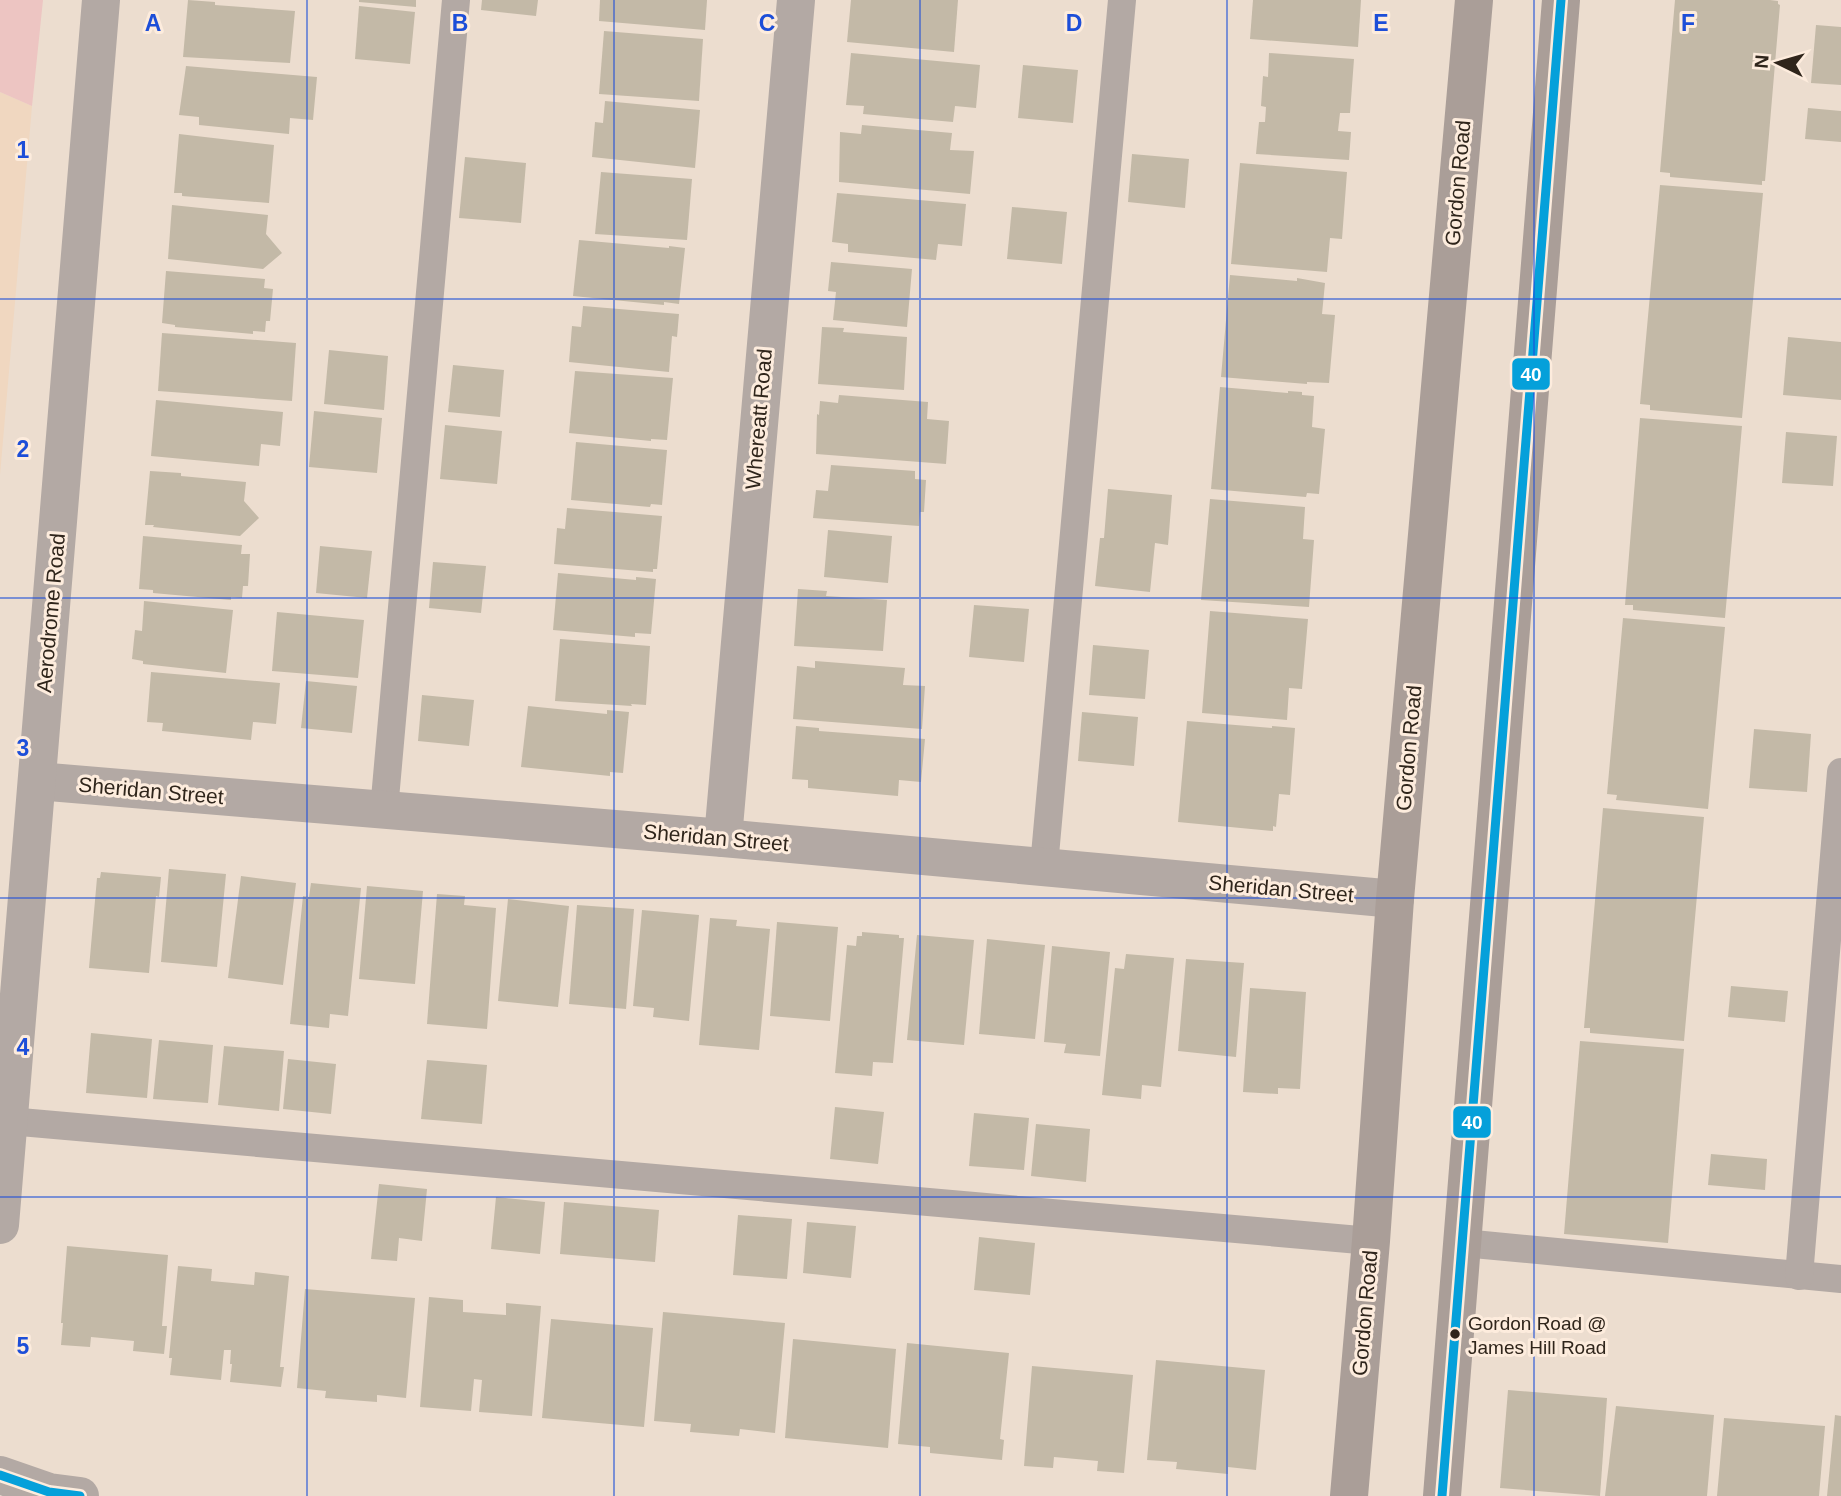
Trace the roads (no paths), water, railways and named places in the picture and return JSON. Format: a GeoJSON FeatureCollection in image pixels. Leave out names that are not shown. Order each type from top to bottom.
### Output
{"type":"FeatureCollection","features":[{"type":"Feature","properties":{"kind":"main road","name":"Gordon Road"},"geometry":{"type":"LineString","coordinates":[[1349,1496],[1371,1241],[1395,899],[1474,0]]}},
{"type":"Feature","properties":{"kind":"main road"},"geometry":{"type":"LineString","coordinates":[[1442,1496],[1561,0]]}},
{"type":"Feature","properties":{"kind":"street","name":"Aerodrome Road"},"geometry":{"type":"LineString","coordinates":[[0,1225],[101,0]]}},
{"type":"Feature","properties":{"kind":"street","name":"Whereatt Road"},"geometry":{"type":"LineString","coordinates":[[723,838],[796,0]]}},
{"type":"Feature","properties":{"kind":"street","name":"Sheridan Street"},"geometry":{"type":"LineString","coordinates":[[37,781],[723,838],[1395,899]]}},
{"type":"Feature","properties":{"kind":"street"},"geometry":{"type":"LineString","coordinates":[[0,1475],[49,1492],[80,1496]]}},
{"type":"Feature","properties":{"kind":"lane"},"geometry":{"type":"LineString","coordinates":[[384,810],[456,0]]}},
{"type":"Feature","properties":{"kind":"lane"},"geometry":{"type":"LineString","coordinates":[[1044,866],[1122,0]]}},
{"type":"Feature","properties":{"kind":"lane"},"geometry":{"type":"LineString","coordinates":[[1799,1276],[1841,772]]}},
{"type":"Feature","properties":{"kind":"lane"},"geometry":{"type":"LineString","coordinates":[[9,1121],[1371,1241]]}},
{"type":"Feature","properties":{"kind":"lane"},"geometry":{"type":"LineString","coordinates":[[1463,1242],[1841,1279]]}},
{"type":"Feature","properties":{"kind":"place","name":"Gordon Road @ James Hill Road"},"geometry":{"type":"Point","coordinates":[1455,1334]}}]}
